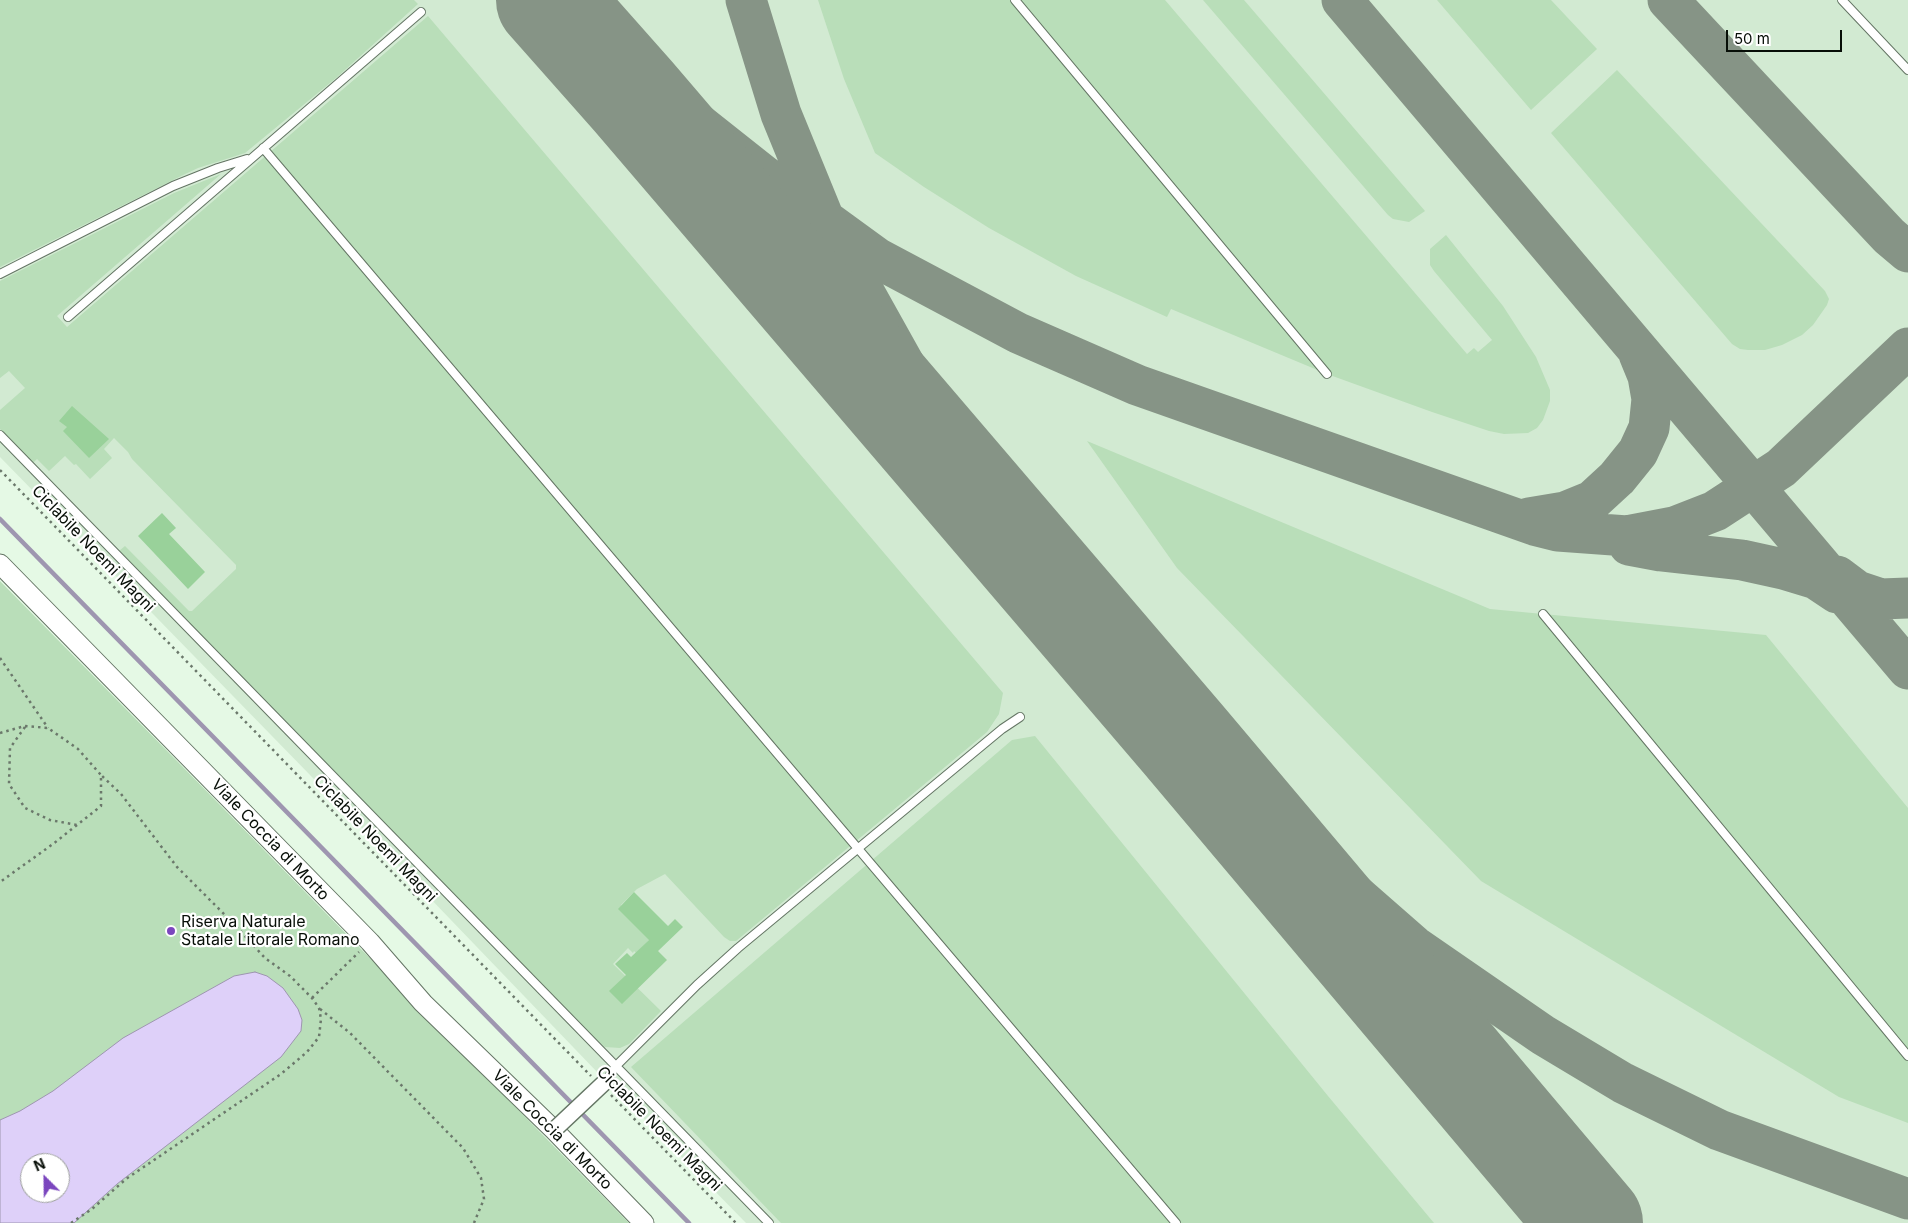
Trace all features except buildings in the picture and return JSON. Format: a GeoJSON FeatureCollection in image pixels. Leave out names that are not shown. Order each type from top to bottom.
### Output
{"type":"FeatureCollection","features":[{"type":"Feature","properties":{"kind":"street","name":"Viale Coccia di Morto"},"geometry":{"type":"LineString","coordinates":[[0,564],[370,942],[423,1003],[554,1130],[644,1223]]}},
{"type":"Feature","properties":{"kind":"street"},"geometry":{"type":"LineString","coordinates":[[554,1130],[601,1083]]}},
{"type":"Feature","properties":{"kind":"lane"},"geometry":{"type":"LineString","coordinates":[[1015,0],[1326,374]]}},
{"type":"Feature","properties":{"kind":"lane"},"geometry":{"type":"LineString","coordinates":[[1842,0],[1908,70]]}},
{"type":"Feature","properties":{"kind":"lane"},"geometry":{"type":"LineString","coordinates":[[68,317],[420,12]]}},
{"type":"Feature","properties":{"kind":"lane"},"geometry":{"type":"LineString","coordinates":[[263,148],[1176,1223]]}},
{"type":"Feature","properties":{"kind":"lane"},"geometry":{"type":"LineString","coordinates":[[0,274],[173,186],[218,168],[252,158]]}},
{"type":"Feature","properties":{"kind":"lane"},"geometry":{"type":"LineString","coordinates":[[0,435],[769,1223]]}},
{"type":"Feature","properties":{"kind":"lane"},"geometry":{"type":"LineString","coordinates":[[1543,614],[1908,1056]]}},
{"type":"Feature","properties":{"kind":"lane"},"geometry":{"type":"LineString","coordinates":[[601,1083],[697,986],[738,948],[1002,729],[1020,717]]}},
{"type":"Feature","properties":{"kind":"path","name":"Ciclabile Noemi Magni"},"geometry":{"type":"LineString","coordinates":[[0,470],[736,1223]]}},
{"type":"Feature","properties":{"kind":"path"},"geometry":{"type":"LineString","coordinates":[[0,658],[48,728],[78,749],[121,794],[177,868],[233,923],[265,958],[290,976],[312,998],[318,1008],[321,1019],[319,1037],[308,1052],[281,1074],[126,1179],[92,1209],[71,1223]]}},
{"type":"Feature","properties":{"kind":"path"},"geometry":{"type":"LineString","coordinates":[[0,733],[25,726],[48,728]]}},
{"type":"Feature","properties":{"kind":"path"},"geometry":{"type":"LineString","coordinates":[[25,726],[10,748],[9,784],[25,808],[50,820],[77,825]]}},
{"type":"Feature","properties":{"kind":"path"},"geometry":{"type":"LineString","coordinates":[[0,882],[100,806],[101,775]]}},
{"type":"Feature","properties":{"kind":"path"},"geometry":{"type":"LineString","coordinates":[[312,998],[370,942]]}},
{"type":"Feature","properties":{"kind":"path"},"geometry":{"type":"LineString","coordinates":[[318,1008],[350,1033],[463,1148],[481,1178],[484,1199],[474,1223]]}},
{"type":"Feature","properties":{"kind":"shaded area"},"geometry":{"type":"Polygon","coordinates":[[[0,0],[1908,0],[1908,1223],[746,1223],[609,1083],[609,1080],[601,1072],[598,1073],[0,457],[0,0]]]}},
{"type":"Feature","properties":{"kind":"shaded area"},"geometry":{"type":"Polygon","coordinates":[[[0,0],[414,0],[418,4],[336,78],[245,153],[198,168],[0,267],[0,0]]]}},
{"type":"Feature","properties":{"kind":"shaded area"},"geometry":{"type":"Polygon","coordinates":[[[818,0],[1165,0],[1467,354],[1474,348],[1478,352],[1492,340],[1430,265],[1430,249],[1446,235],[1503,306],[1536,357],[1550,390],[1550,401],[1543,420],[1537,428],[1528,433],[1504,434],[1489,431],[1432,412],[1327,374],[1171,309],[1167,317],[1076,276],[989,228],[875,153],[844,79],[818,0]]]}},
{"type":"Feature","properties":{"kind":"shaded area"},"geometry":{"type":"Polygon","coordinates":[[[1203,0],[1244,0],[1425,211],[1409,222],[1393,219],[1388,215],[1203,0]]]}},
{"type":"Feature","properties":{"kind":"shaded area"},"geometry":{"type":"Polygon","coordinates":[[[1437,0],[1551,0],[1597,49],[1531,110],[1437,0]]]}},
{"type":"Feature","properties":{"kind":"shaded area"},"geometry":{"type":"Polygon","coordinates":[[[428,16],[1003,693],[999,714],[987,732],[736,941],[730,941],[724,937],[665,874],[637,889],[621,905],[652,937],[636,953],[634,951],[633,953],[628,948],[613,964],[661,1011],[629,1044],[620,1048],[605,1047],[597,1040],[119,551],[125,546],[189,611],[192,611],[236,569],[236,565],[132,459],[128,452],[114,438],[104,449],[112,458],[90,479],[76,464],[74,465],[65,456],[49,471],[37,459],[33,463],[0,429],[0,410],[25,388],[9,371],[0,378],[0,281],[174,193],[221,174],[57,316],[67,327],[428,16]]]}},
{"type":"Feature","properties":{"kind":"shaded area"},"geometry":{"type":"Polygon","coordinates":[[[1617,70],[1825,291],[1829,299],[1827,305],[1813,325],[1802,335],[1782,345],[1765,350],[1740,349],[1732,344],[1551,133],[1617,70]]]}},
{"type":"Feature","properties":{"kind":"shaded area"},"geometry":{"type":"Polygon","coordinates":[[[1087,441],[1490,609],[1766,635],[1908,808],[1908,1123],[1839,1097],[1481,881],[1177,568],[1087,441]]]}},
{"type":"Feature","properties":{"kind":"shaded area","name":"Riserva Naturale Statale Litorale Romano"},"geometry":{"type":"Polygon","coordinates":[[[0,581],[179,763],[629,1223],[0,1223],[0,581]]]}},
{"type":"Feature","properties":{"kind":"shaded area"},"geometry":{"type":"Polygon","coordinates":[[[1035,736],[1328,1096],[1434,1223],[781,1223],[631,1067],[1012,740],[1035,736]]]}},
{"type":"Feature","properties":{"kind":"shaded area"},"geometry":{"type":"Polygon","coordinates":[[[255,972],[267,976],[283,988],[298,1009],[302,1020],[301,1031],[281,1057],[117,1184],[74,1223],[0,1223],[0,1120],[20,1111],[53,1091],[123,1038],[234,976],[255,972]]]}},
{"type":"Feature","properties":{"kind":"waterway"},"geometry":{"type":"LineString","coordinates":[[0,519],[689,1223]]}},
{"type":"Feature","properties":{"kind":"taxiway"},"geometry":{"type":"LineString","coordinates":[[565,0],[681,110],[763,175],[877,258],[1018,333],[1137,385],[1534,525],[1558,531],[1627,536],[1674,527],[1715,511],[1781,468],[1908,348]]}},
{"type":"Feature","properties":{"kind":"taxiway"},"geometry":{"type":"LineString","coordinates":[[746,0],[781,114],[826,224],[908,371],[1059,595]]}},
{"type":"Feature","properties":{"kind":"taxiway"},"geometry":{"type":"LineString","coordinates":[[1342,0],[1908,669]]}},
{"type":"Feature","properties":{"kind":"taxiway"},"geometry":{"type":"LineString","coordinates":[[1668,0],[1889,236],[1908,252]]}},
{"type":"Feature","properties":{"kind":"taxiway"},"geometry":{"type":"LineString","coordinates":[[1529,518],[1565,512],[1592,501],[1617,478],[1638,452],[1649,428],[1652,399],[1648,376],[1639,354]]}},
{"type":"Feature","properties":{"kind":"taxiway"},"geometry":{"type":"LineString","coordinates":[[1629,545],[1661,551],[1742,560],[1783,569],[1816,579],[1837,593]]}},
{"type":"Feature","properties":{"kind":"taxiway"},"geometry":{"type":"LineString","coordinates":[[1837,576],[1857,591],[1881,599],[1908,598]]}},
{"type":"Feature","properties":{"kind":"taxiway"},"geometry":{"type":"LineString","coordinates":[[1183,739],[1294,841],[1414,946],[1543,1035],[1623,1083],[1719,1130],[1908,1199]]}},
{"type":"Feature","properties":{"kind":"runway"},"geometry":{"type":"LineString","coordinates":[[548,0],[633,96],[1183,739],[1591,1223]]}},
{"type":"Feature","properties":{"kind":"place","name":"Riserva Naturale Statale Litorale Romano"},"geometry":{"type":"Point","coordinates":[171,931]}}]}
